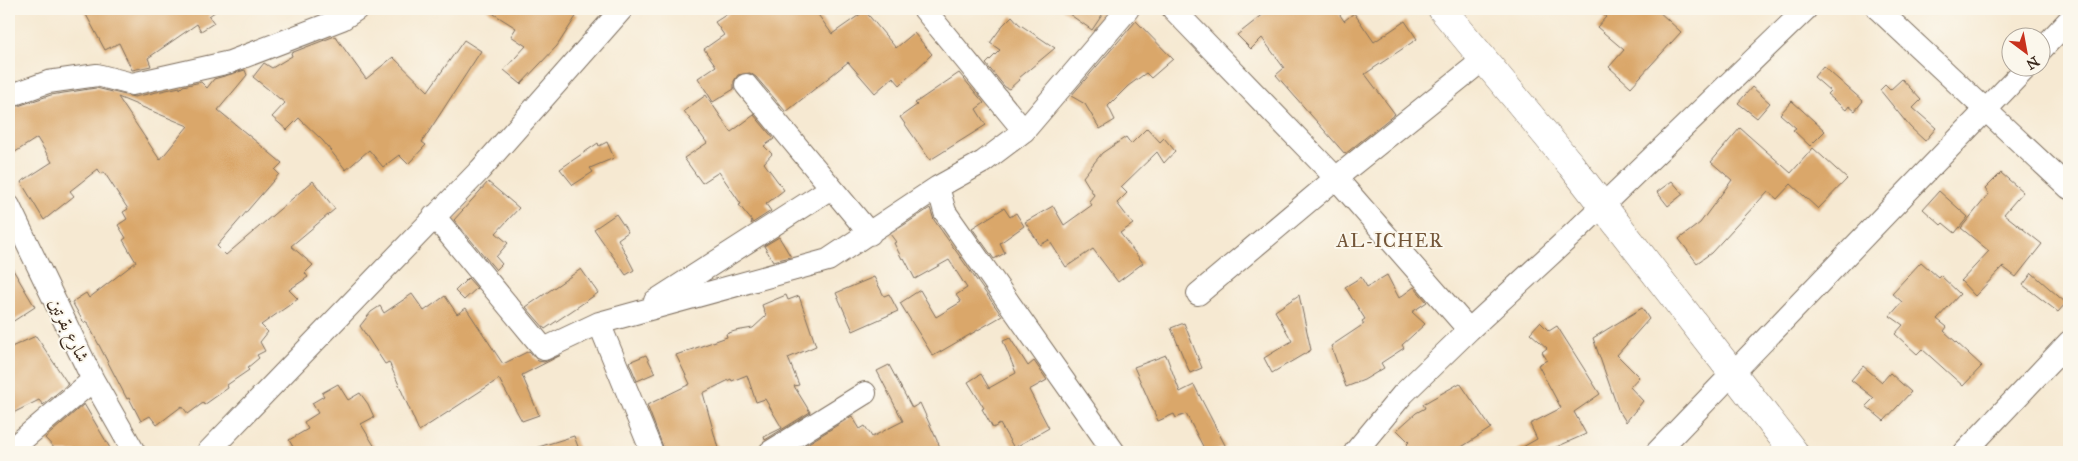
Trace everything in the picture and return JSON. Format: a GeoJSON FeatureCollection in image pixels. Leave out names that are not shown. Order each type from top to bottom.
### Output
{"type":"FeatureCollection","features":[{"type":"Feature","properties":{"kind":"street"},"geometry":{"type":"LineString","coordinates":[[9,96],[48,82],[98,75],[132,84],[230,62],[342,18],[356,9]]}},
{"type":"Feature","properties":{"kind":"street"},"geometry":{"type":"LineString","coordinates":[[208,452],[480,170],[622,9]]}},
{"type":"Feature","properties":{"kind":"street"},"geometry":{"type":"LineString","coordinates":[[924,9],[1024,131]]}},
{"type":"Feature","properties":{"kind":"street"},"geometry":{"type":"LineString","coordinates":[[434,216],[544,349],[599,323],[828,260],[870,234],[938,187],[983,162],[1024,131],[1128,9]]}},
{"type":"Feature","properties":{"kind":"street"},"geometry":{"type":"LineString","coordinates":[[1173,9],[1336,178],[1469,330]]}},
{"type":"Feature","properties":{"kind":"street"},"geometry":{"type":"LineString","coordinates":[[1442,9],[1602,205],[1734,372],[1794,452]]}},
{"type":"Feature","properties":{"kind":"street"},"geometry":{"type":"LineString","coordinates":[[1355,452],[1404,394],[1469,330],[1806,9]]}},
{"type":"Feature","properties":{"kind":"street"},"geometry":{"type":"LineString","coordinates":[[1878,9],[2069,188]]}},
{"type":"Feature","properties":{"kind":"street"},"geometry":{"type":"LineString","coordinates":[[2050,41],[2069,20]]}},
{"type":"Feature","properties":{"kind":"street"},"geometry":{"type":"LineString","coordinates":[[1198,294],[1336,178],[1484,59]]}},
{"type":"Feature","properties":{"kind":"street"},"geometry":{"type":"LineString","coordinates":[[1657,452],[2017,78]]}},
{"type":"Feature","properties":{"kind":"street"},"geometry":{"type":"LineString","coordinates":[[746,85],[870,234]]}},
{"type":"Feature","properties":{"kind":"street"},"geometry":{"type":"LineString","coordinates":[[938,187],[945,212],[1114,452]]}},
{"type":"Feature","properties":{"kind":"street"},"geometry":{"type":"LineString","coordinates":[[636,313],[831,188]]}},
{"type":"Feature","properties":{"kind":"street","name":"شارع بقرتين"},"geometry":{"type":"LineString","coordinates":[[9,206],[93,380],[134,452]]}},
{"type":"Feature","properties":{"kind":"street"},"geometry":{"type":"LineString","coordinates":[[599,323],[652,452]]}},
{"type":"Feature","properties":{"kind":"street"},"geometry":{"type":"LineString","coordinates":[[1965,452],[2069,342]]}},
{"type":"Feature","properties":{"kind":"street"},"geometry":{"type":"LineString","coordinates":[[9,451],[93,380]]}},
{"type":"Feature","properties":{"kind":"street"},"geometry":{"type":"LineString","coordinates":[[770,452],[865,393]]}},
{"type":"Feature","properties":{"kind":"building"},"geometry":{"type":"Polygon","coordinates":[[[83,9],[219,9],[209,16],[214,23],[201,31],[197,24],[148,58],[151,66],[132,70],[119,43],[105,50],[83,9]]]}},
{"type":"Feature","properties":{"kind":"building"},"geometry":{"type":"Polygon","coordinates":[[[486,9],[566,9],[577,15],[557,46],[521,84],[504,70],[526,46],[511,36],[516,28],[486,9]]]}},
{"type":"Feature","properties":{"kind":"building"},"geometry":{"type":"Polygon","coordinates":[[[735,9],[814,9],[832,34],[865,11],[896,48],[914,33],[932,54],[900,85],[893,77],[875,93],[848,62],[786,112],[756,77],[750,73],[738,75],[734,81],[734,89],[713,102],[698,78],[716,66],[704,49],[724,35],[715,22],[735,9]]]}},
{"type":"Feature","properties":{"kind":"building"},"geometry":{"type":"Polygon","coordinates":[[[1062,9],[1106,9],[1092,30],[1062,9]]]}},
{"type":"Feature","properties":{"kind":"building"},"geometry":{"type":"Polygon","coordinates":[[[1270,9],[1336,9],[1344,21],[1354,13],[1374,42],[1405,21],[1417,39],[1365,74],[1395,114],[1345,154],[1276,75],[1284,68],[1262,38],[1251,49],[1237,35],[1270,9]]]}},
{"type":"Feature","properties":{"kind":"building"},"geometry":{"type":"Polygon","coordinates":[[[1596,9],[1656,9],[1681,32],[1631,87],[1609,67],[1624,50],[1597,27],[1606,17],[1596,9]]]}},
{"type":"Feature","properties":{"kind":"building"},"geometry":{"type":"Polygon","coordinates":[[[1012,16],[1019,24],[1055,48],[1019,78],[1009,89],[1005,87],[986,64],[1000,50],[990,43],[1012,16]]]}},
{"type":"Feature","properties":{"kind":"building"},"geometry":{"type":"Polygon","coordinates":[[[1136,21],[1173,59],[1151,78],[1146,73],[1128,86],[1108,106],[1115,120],[1100,129],[1085,104],[1071,96],[1136,21]]]}},
{"type":"Feature","properties":{"kind":"building"},"geometry":{"type":"Polygon","coordinates":[[[335,36],[366,79],[393,57],[428,91],[464,40],[481,51],[422,142],[426,145],[408,164],[399,155],[383,167],[369,150],[346,170],[323,141],[299,118],[287,130],[272,117],[285,103],[253,77],[264,63],[272,68],[292,56],[291,53],[335,36]]]}},
{"type":"Feature","properties":{"kind":"building"},"geometry":{"type":"Polygon","coordinates":[[[1823,66],[1863,101],[1855,111],[1849,106],[1846,110],[1827,94],[1830,91],[1814,77],[1823,66]]]}},
{"type":"Feature","properties":{"kind":"building"},"geometry":{"type":"Polygon","coordinates":[[[245,70],[247,75],[218,110],[282,163],[275,170],[279,174],[217,246],[226,255],[313,181],[335,209],[291,246],[313,265],[305,273],[308,277],[289,290],[298,299],[261,325],[268,332],[260,342],[265,351],[257,355],[259,358],[247,368],[249,370],[227,385],[228,388],[204,405],[203,403],[188,414],[182,406],[157,425],[150,416],[141,421],[129,398],[127,399],[87,322],[84,323],[72,302],[86,293],[89,298],[136,262],[123,240],[126,238],[118,225],[127,219],[123,212],[128,209],[104,172],[101,174],[98,169],[70,191],[74,196],[44,220],[21,182],[52,162],[37,138],[9,156],[9,109],[51,95],[96,88],[134,97],[180,87],[180,89],[183,86],[201,82],[207,88],[214,79],[245,70]],[[118,97],[160,160],[188,126],[118,97]]]}},
{"type":"Feature","properties":{"kind":"building"},"geometry":{"type":"Polygon","coordinates":[[[959,73],[984,103],[976,109],[986,125],[930,160],[900,117],[917,105],[915,103],[959,73]]]}},
{"type":"Feature","properties":{"kind":"building"},"geometry":{"type":"Polygon","coordinates":[[[1902,79],[1921,100],[1913,108],[1936,128],[1925,141],[1910,127],[1880,90],[1885,85],[1890,90],[1902,79]]]}},
{"type":"Feature","properties":{"kind":"building"},"geometry":{"type":"Polygon","coordinates":[[[1752,87],[1770,103],[1757,118],[1738,103],[1752,87]]]}},
{"type":"Feature","properties":{"kind":"building"},"geometry":{"type":"Polygon","coordinates":[[[706,95],[731,132],[754,115],[774,139],[764,146],[772,154],[764,163],[784,190],[766,204],[771,211],[751,224],[752,221],[739,205],[741,204],[719,172],[702,183],[684,158],[707,143],[684,111],[706,95]]]}},
{"type":"Feature","properties":{"kind":"building"},"geometry":{"type":"Polygon","coordinates":[[[1792,101],[1825,131],[1810,146],[1793,130],[1796,128],[1780,114],[1792,101]]]}},
{"type":"Feature","properties":{"kind":"building"},"geometry":{"type":"Polygon","coordinates":[[[1147,128],[1160,142],[1164,138],[1175,151],[1164,163],[1157,152],[1121,187],[1127,193],[1117,203],[1133,224],[1120,233],[1143,263],[1118,282],[1093,249],[1066,267],[1049,240],[1040,245],[1025,222],[1053,206],[1064,225],[1092,205],[1089,201],[1094,195],[1083,177],[1102,153],[1126,137],[1131,144],[1147,128]]]}},
{"type":"Feature","properties":{"kind":"building"},"geometry":{"type":"Polygon","coordinates":[[[1740,128],[1791,173],[1813,148],[1847,179],[1818,209],[1791,184],[1777,199],[1768,191],[1711,253],[1697,263],[1679,239],[1700,223],[1732,180],[1711,162],[1740,128]]]}},
{"type":"Feature","properties":{"kind":"building"},"geometry":{"type":"Polygon","coordinates":[[[607,142],[614,158],[590,168],[593,172],[573,185],[560,169],[598,143],[599,146],[607,142]]]}},
{"type":"Feature","properties":{"kind":"building"},"geometry":{"type":"Polygon","coordinates":[[[2001,173],[2023,192],[2004,214],[2042,244],[2016,277],[2003,267],[1975,296],[1961,281],[1989,251],[1961,228],[1989,194],[1985,189],[2001,173]]]}},
{"type":"Feature","properties":{"kind":"building"},"geometry":{"type":"Polygon","coordinates":[[[1672,181],[1683,194],[1668,206],[1657,192],[1672,181]]]}},
{"type":"Feature","properties":{"kind":"building"},"geometry":{"type":"Polygon","coordinates":[[[488,182],[519,208],[496,233],[508,243],[496,257],[502,264],[496,270],[454,220],[488,182]]]}},
{"type":"Feature","properties":{"kind":"building"},"geometry":{"type":"Polygon","coordinates":[[[1939,191],[1968,217],[1955,233],[1943,223],[1941,225],[1923,209],[1939,191]]]}},
{"type":"Feature","properties":{"kind":"building"},"geometry":{"type":"Polygon","coordinates":[[[930,208],[934,220],[1002,316],[933,356],[900,303],[920,290],[936,317],[961,302],[956,295],[967,288],[949,260],[915,279],[904,258],[902,259],[894,243],[896,242],[890,234],[930,208]]]}},
{"type":"Feature","properties":{"kind":"building"},"geometry":{"type":"Polygon","coordinates":[[[1004,208],[1010,217],[1016,213],[1024,226],[1000,243],[1005,253],[994,259],[972,228],[1004,208]]]}},
{"type":"Feature","properties":{"kind":"building"},"geometry":{"type":"Polygon","coordinates":[[[616,214],[628,232],[618,239],[634,270],[626,275],[594,229],[616,214]]]}},
{"type":"Feature","properties":{"kind":"building"},"geometry":{"type":"Polygon","coordinates":[[[779,237],[791,257],[773,261],[764,246],[779,237]]]}},
{"type":"Feature","properties":{"kind":"building"},"geometry":{"type":"Polygon","coordinates":[[[1921,262],[1938,277],[1940,275],[1960,294],[1937,319],[1947,327],[1944,331],[1982,366],[1963,386],[1922,349],[1917,354],[1895,334],[1903,325],[1890,316],[1902,302],[1892,293],[1921,262]]]}},
{"type":"Feature","properties":{"kind":"building"},"geometry":{"type":"Polygon","coordinates":[[[9,263],[35,307],[9,324],[9,263]]]}},
{"type":"Feature","properties":{"kind":"building"},"geometry":{"type":"Polygon","coordinates":[[[581,269],[598,293],[545,329],[526,307],[581,269]]]}},
{"type":"Feature","properties":{"kind":"building"},"geometry":{"type":"Polygon","coordinates":[[[2032,273],[2066,303],[2058,312],[2023,285],[2032,273]]]}},
{"type":"Feature","properties":{"kind":"building"},"geometry":{"type":"Polygon","coordinates":[[[1387,275],[1399,298],[1414,287],[1427,302],[1412,312],[1425,324],[1402,345],[1404,348],[1381,363],[1384,368],[1364,380],[1346,387],[1331,346],[1364,324],[1362,321],[1365,319],[1345,287],[1361,277],[1367,287],[1387,275]]]}},
{"type":"Feature","properties":{"kind":"building"},"geometry":{"type":"Polygon","coordinates":[[[874,277],[884,296],[889,294],[898,311],[853,331],[836,293],[874,277]]]}},
{"type":"Feature","properties":{"kind":"building"},"geometry":{"type":"Polygon","coordinates":[[[468,278],[477,288],[464,300],[455,291],[468,278]]]}},
{"type":"Feature","properties":{"kind":"building"},"geometry":{"type":"Polygon","coordinates":[[[412,294],[424,311],[445,296],[457,314],[466,308],[503,364],[529,351],[538,361],[544,362],[561,355],[522,375],[539,415],[522,421],[499,379],[419,431],[389,362],[385,364],[360,326],[371,312],[380,306],[384,313],[412,294]]]}},
{"type":"Feature","properties":{"kind":"building"},"geometry":{"type":"Polygon","coordinates":[[[786,295],[788,300],[799,296],[816,346],[788,358],[799,385],[794,386],[810,412],[765,440],[764,437],[782,428],[765,399],[756,402],[747,375],[732,381],[731,379],[703,393],[719,452],[665,452],[647,405],[690,384],[676,355],[727,337],[726,334],[753,328],[766,316],[762,305],[786,295]]]}},
{"type":"Feature","properties":{"kind":"building"},"geometry":{"type":"Polygon","coordinates":[[[1299,295],[1311,350],[1272,373],[1264,358],[1292,341],[1275,311],[1299,295]]]}},
{"type":"Feature","properties":{"kind":"building"},"geometry":{"type":"Polygon","coordinates":[[[1642,308],[1649,319],[1617,355],[1639,377],[1630,387],[1643,401],[1626,422],[1618,409],[1593,338],[1642,308]]]}},
{"type":"Feature","properties":{"kind":"building"},"geometry":{"type":"Polygon","coordinates":[[[1540,322],[1549,331],[1557,326],[1600,394],[1574,412],[1586,434],[1545,452],[1514,452],[1537,439],[1530,424],[1561,408],[1538,365],[1547,360],[1542,352],[1547,348],[1530,333],[1540,322]]]}},
{"type":"Feature","properties":{"kind":"building"},"geometry":{"type":"Polygon","coordinates":[[[1184,323],[1202,368],[1190,373],[1171,328],[1184,323]]]}},
{"type":"Feature","properties":{"kind":"building"},"geometry":{"type":"Polygon","coordinates":[[[36,336],[68,384],[43,405],[39,400],[9,415],[9,348],[36,336]]]}},
{"type":"Feature","properties":{"kind":"building"},"geometry":{"type":"Polygon","coordinates":[[[1010,338],[1028,366],[1034,361],[1047,380],[1029,390],[1049,428],[1014,448],[1000,424],[993,428],[982,409],[984,408],[968,382],[981,374],[989,388],[1016,373],[1003,341],[1010,338]]]}},
{"type":"Feature","properties":{"kind":"building"},"geometry":{"type":"Polygon","coordinates":[[[646,355],[655,373],[637,381],[629,362],[646,355]]]}},
{"type":"Feature","properties":{"kind":"building"},"geometry":{"type":"Polygon","coordinates":[[[1166,355],[1180,392],[1194,385],[1226,447],[1213,452],[1206,452],[1186,414],[1176,418],[1174,414],[1158,421],[1134,367],[1166,355]]]}},
{"type":"Feature","properties":{"kind":"building"},"geometry":{"type":"Polygon","coordinates":[[[889,365],[912,408],[920,403],[940,447],[929,452],[794,452],[852,416],[860,429],[865,426],[872,437],[903,421],[877,371],[889,365]]]}},
{"type":"Feature","properties":{"kind":"building"},"geometry":{"type":"Polygon","coordinates":[[[1863,366],[1882,382],[1890,373],[1911,392],[1884,421],[1866,406],[1874,398],[1851,380],[1863,366]]]}},
{"type":"Feature","properties":{"kind":"building"},"geometry":{"type":"Polygon","coordinates":[[[1460,383],[1491,428],[1454,452],[1415,452],[1407,444],[1409,442],[1397,430],[1416,413],[1425,408],[1423,404],[1460,383]]]}},
{"type":"Feature","properties":{"kind":"building"},"geometry":{"type":"Polygon","coordinates":[[[338,384],[348,400],[360,393],[368,404],[374,417],[361,424],[378,452],[296,452],[289,440],[308,429],[304,422],[318,413],[312,403],[324,396],[322,393],[338,384]]]}},
{"type":"Feature","properties":{"kind":"building"},"geometry":{"type":"Polygon","coordinates":[[[84,404],[110,448],[103,452],[58,452],[45,438],[84,404]]]}},
{"type":"Feature","properties":{"kind":"building"},"geometry":{"type":"Polygon","coordinates":[[[574,436],[580,452],[533,452],[532,449],[574,436]]]}},
{"type":"Feature","properties":{"kind":"district","name":"AL-ICHER"},"geometry":{"type":"Point","coordinates":[1390,240]}}]}
